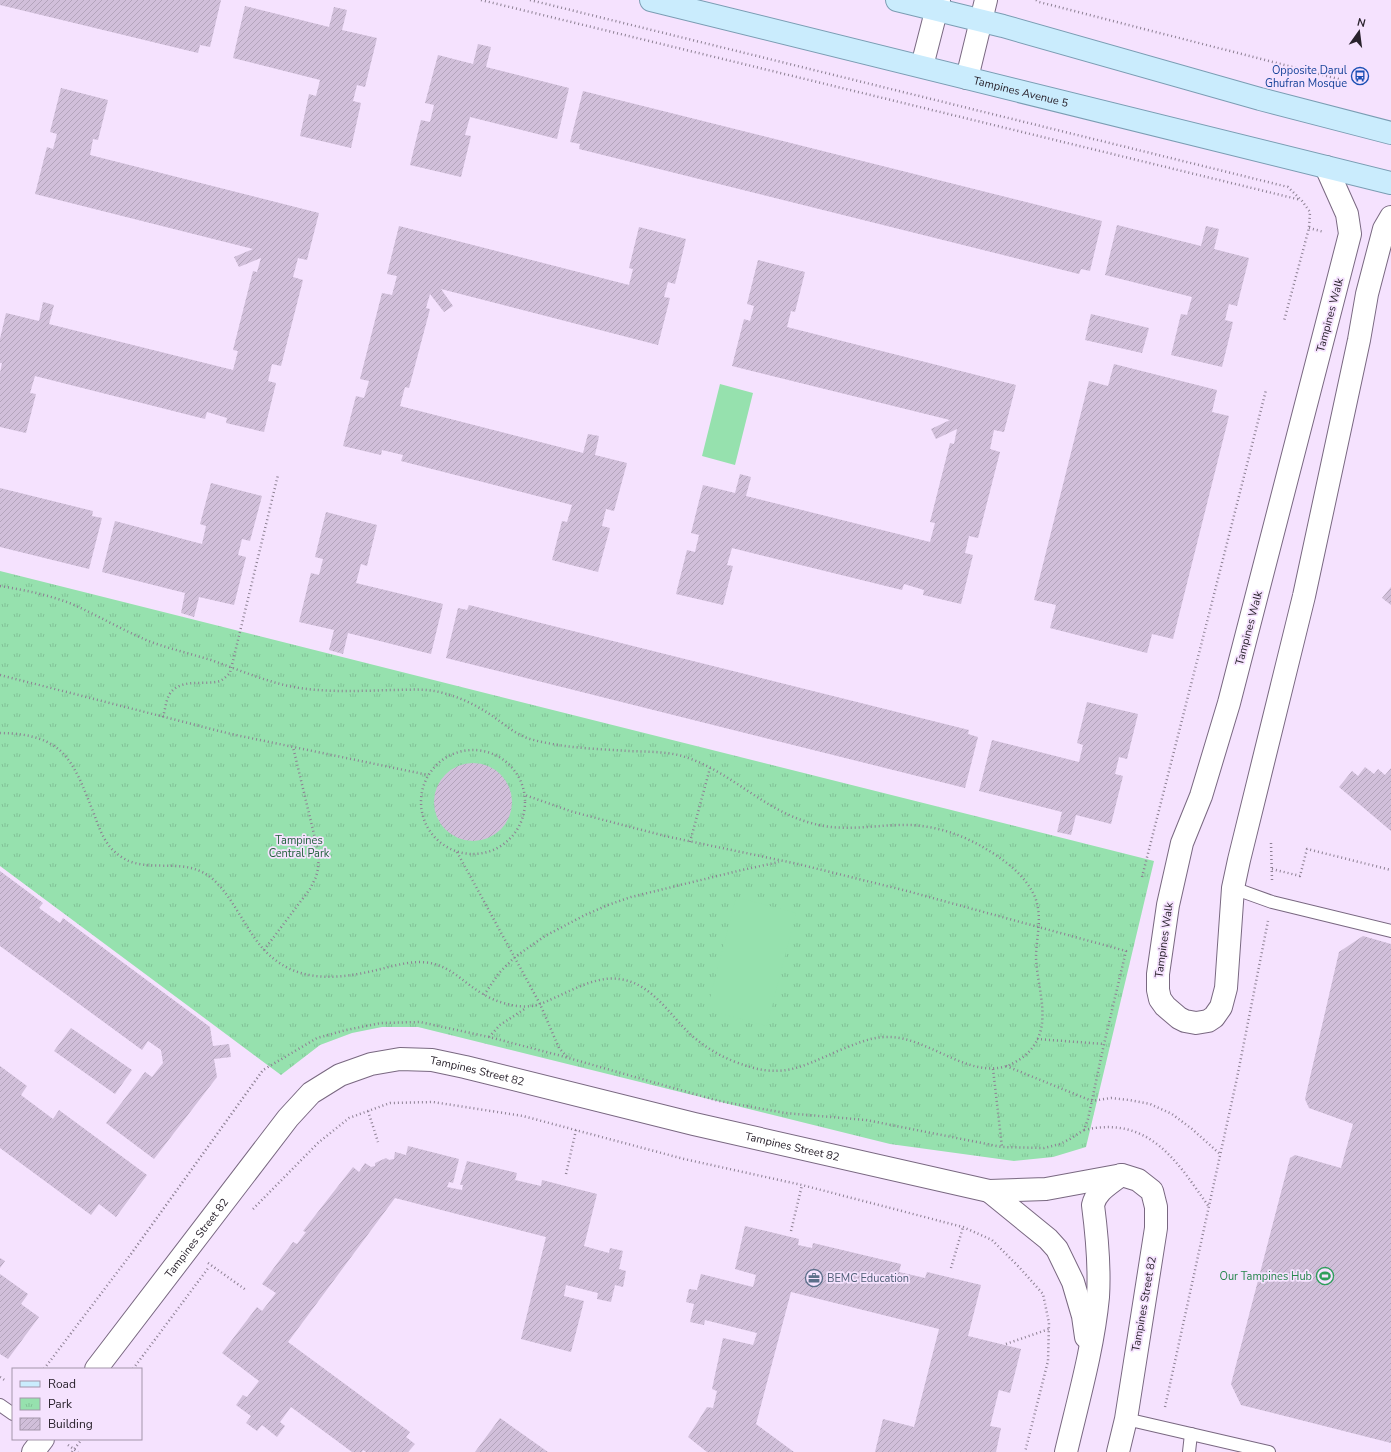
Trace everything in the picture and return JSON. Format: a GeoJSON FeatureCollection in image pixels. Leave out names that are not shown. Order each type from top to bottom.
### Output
{"type":"FeatureCollection","features":[{"type":"Feature","properties":{"kind":"main road","name":"Tampines Avenue 5"},"geometry":{"type":"LineString","coordinates":[[651,0],[922,66],[1391,184]]}},
{"type":"Feature","properties":{"kind":"main road"},"geometry":{"type":"LineString","coordinates":[[897,0],[984,10],[1252,97],[1390,134]]}},
{"type":"Feature","properties":{"kind":"street"},"geometry":{"type":"LineString","coordinates":[[922,66],[938,5]]}},
{"type":"Feature","properties":{"kind":"street"},"geometry":{"type":"LineString","coordinates":[[967,78],[984,10]]}},
{"type":"Feature","properties":{"kind":"street","name":"Tampines Walk"},"geometry":{"type":"LineString","coordinates":[[1326,167],[1347,214],[1350,234],[1229,703],[1201,796],[1182,843],[1168,905],[1158,974],[1158,990],[1160,999],[1166,1006],[1179,1018],[1185,1021],[1196,1023],[1208,1021],[1214,1018],[1221,1007],[1226,988],[1233,888],[1304,596],[1360,340],[1367,294],[1384,229],[1391,217]]}},
{"type":"Feature","properties":{"kind":"street","name":"Tampines Street 82"},"geometry":{"type":"LineString","coordinates":[[97,1368],[288,1118],[311,1093],[340,1075],[371,1064],[400,1059],[432,1060],[694,1124],[989,1191],[1046,1188],[1122,1175],[1138,1180],[1152,1191],[1156,1207],[1156,1228],[1126,1419],[1118,1452]]}},
{"type":"Feature","properties":{"kind":"street","name":"Tampines Street 82"},"geometry":{"type":"LineString","coordinates":[[1066,1452],[1089,1356],[1098,1297],[1099,1257],[1093,1205],[1094,1200],[1098,1194],[1122,1175]]}},
{"type":"Feature","properties":{"kind":"street","name":"Tampines Street 82"},"geometry":{"type":"LineString","coordinates":[[989,1191],[1048,1239],[1057,1249],[1073,1282],[1083,1316],[1089,1356]]}},
{"type":"Feature","properties":{"kind":"street"},"geometry":{"type":"LineString","coordinates":[[33,1452],[42,1440]]}},
{"type":"Feature","properties":{"kind":"lane"},"geometry":{"type":"LineString","coordinates":[[1233,888],[1272,902],[1391,931]]}},
{"type":"Feature","properties":{"kind":"lane"},"geometry":{"type":"LineString","coordinates":[[0,1405],[12,1413]]}},
{"type":"Feature","properties":{"kind":"lane"},"geometry":{"type":"LineString","coordinates":[[1126,1419],[1269,1452]]}},
{"type":"Feature","properties":{"kind":"lane"},"geometry":{"type":"LineString","coordinates":[[1190,1452],[1191,1434]]}},
{"type":"Feature","properties":{"kind":"path"},"geometry":{"type":"LineString","coordinates":[[481,0],[1302,201]]}},
{"type":"Feature","properties":{"kind":"path"},"geometry":{"type":"LineString","coordinates":[[530,0],[1288,187],[1302,201],[1310,212],[1309,228],[1284,321]]}},
{"type":"Feature","properties":{"kind":"path"},"geometry":{"type":"LineString","coordinates":[[1036,0],[1339,79]]}},
{"type":"Feature","properties":{"kind":"path"},"geometry":{"type":"LineString","coordinates":[[1142,877],[1266,390]]}},
{"type":"Feature","properties":{"kind":"path"},"geometry":{"type":"LineString","coordinates":[[163,717],[169,696],[174,689],[184,685],[219,681],[226,678],[230,673],[278,475]]}},
{"type":"Feature","properties":{"kind":"path"},"geometry":{"type":"LineString","coordinates":[[0,586],[35,592],[70,603],[111,624],[153,642],[232,667],[277,684],[317,690],[432,690],[456,696],[484,710],[517,734],[527,738],[603,750],[675,754],[698,761],[784,814],[819,826],[847,828],[908,825],[938,829],[965,838],[981,846],[1002,859],[1015,870],[1024,880],[1035,898],[1040,919],[1036,957],[1042,1026],[1032,1049],[1026,1055],[1006,1066],[993,1069],[984,1069],[970,1065],[918,1042],[897,1037],[878,1037],[862,1041],[797,1069],[780,1072],[760,1069],[736,1063],[715,1053],[693,1036],[653,995],[639,985],[621,979],[607,978],[588,983],[540,1004],[527,1007],[500,1025],[489,1037]]}},
{"type":"Feature","properties":{"kind":"path"},"geometry":{"type":"LineString","coordinates":[[0,674],[231,734],[428,775]]}},
{"type":"Feature","properties":{"kind":"path"},"geometry":{"type":"LineString","coordinates":[[0,733],[25,735],[41,740],[53,746],[65,755],[74,767],[104,838],[114,851],[126,860],[145,866],[184,866],[208,875],[219,885],[264,950],[279,964],[301,974],[326,978],[363,974],[403,964],[422,962],[433,963],[449,969],[484,995],[504,1003],[527,1007]]}},
{"type":"Feature","properties":{"kind":"path"},"geometry":{"type":"LineString","coordinates":[[264,950],[310,889],[315,880],[318,869],[318,849],[293,747]]}},
{"type":"Feature","properties":{"kind":"path"},"geometry":{"type":"LineString","coordinates":[[467,750],[484,751],[500,757],[513,768],[522,784],[525,795],[523,818],[516,831],[506,842],[491,851],[480,854],[462,853],[451,849],[437,840],[429,831],[423,818],[420,802],[421,793],[428,775],[439,762],[453,754],[467,750]]}},
{"type":"Feature","properties":{"kind":"path"},"geometry":{"type":"LineString","coordinates":[[690,842],[710,768]]}},
{"type":"Feature","properties":{"kind":"path"},"geometry":{"type":"LineString","coordinates":[[525,795],[574,812],[665,836],[782,861],[907,892],[1126,951],[1088,1119],[1084,1130]]}},
{"type":"Feature","properties":{"kind":"path"},"geometry":{"type":"LineString","coordinates":[[1160,1427],[1209,1207],[1272,902],[1272,869],[1300,876],[1307,849],[1391,870]]}},
{"type":"Feature","properties":{"kind":"path"},"geometry":{"type":"LineString","coordinates":[[457,851],[540,1004],[559,1048],[568,1058]]}},
{"type":"Feature","properties":{"kind":"path"},"geometry":{"type":"LineString","coordinates":[[484,995],[499,974],[514,957],[545,936],[585,915],[620,901],[782,861]]}},
{"type":"Feature","properties":{"kind":"path"},"geometry":{"type":"LineString","coordinates":[[45,1368],[131,1254],[264,1070],[317,1038],[381,1023],[420,1022],[489,1037],[719,1101],[785,1113],[866,1120],[1002,1146],[1044,1148],[1065,1142],[1084,1130],[1099,1126],[1132,1130],[1153,1140],[1170,1155],[1209,1207]]}},
{"type":"Feature","properties":{"kind":"path"},"geometry":{"type":"LineString","coordinates":[[1037,1039],[1104,1044]]}},
{"type":"Feature","properties":{"kind":"path"},"geometry":{"type":"LineString","coordinates":[[1006,1066],[1092,1101],[1110,1098],[1150,1104],[1172,1114],[1220,1154]]}},
{"type":"Feature","properties":{"kind":"path"},"geometry":{"type":"LineString","coordinates":[[993,1069],[1002,1146]]}},
{"type":"Feature","properties":{"kind":"path"},"geometry":{"type":"LineString","coordinates":[[252,1210],[318,1143],[349,1118],[390,1103],[433,1102],[522,1116],[684,1159],[802,1185],[963,1227],[992,1240],[1043,1294],[1049,1322],[1048,1361],[1025,1452]]}},
{"type":"Feature","properties":{"kind":"path"},"geometry":{"type":"LineString","coordinates":[[368,1111],[378,1142]]}},
{"type":"Feature","properties":{"kind":"path"},"geometry":{"type":"LineString","coordinates":[[566,1174],[576,1130]]}},
{"type":"Feature","properties":{"kind":"path"},"geometry":{"type":"LineString","coordinates":[[791,1231],[802,1185]]}},
{"type":"Feature","properties":{"kind":"path"},"geometry":{"type":"LineString","coordinates":[[951,1268],[963,1227]]}},
{"type":"Feature","properties":{"kind":"path"},"geometry":{"type":"LineString","coordinates":[[188,1249],[246,1290]]}},
{"type":"Feature","properties":{"kind":"path"},"geometry":{"type":"LineString","coordinates":[[134,1368],[215,1259]]}},
{"type":"Feature","properties":{"kind":"path"},"geometry":{"type":"LineString","coordinates":[[1006,1344],[1049,1329]]}},
{"type":"Feature","properties":{"kind":"path"},"geometry":{"type":"LineString","coordinates":[[0,1377],[6,1381]]}},
{"type":"Feature","properties":{"kind":"path"},"geometry":{"type":"LineString","coordinates":[[72,1452],[81,1440]]}},
{"type":"Feature","properties":{"kind":"green space"},"geometry":{"type":"Polygon","coordinates":[[[720,384],[753,393],[735,465],[702,456],[720,384]]]}},
{"type":"Feature","properties":{"kind":"green space","name":"Tampines Central Park"},"geometry":{"type":"Polygon","coordinates":[[[0,571],[1154,861],[1086,1147],[1053,1157],[1014,1161],[890,1144],[418,1027],[382,1027],[352,1033],[320,1045],[281,1075],[0,866],[0,571]]]}},
{"type":"Feature","properties":{"kind":"green space"},"geometry":{"type":"Polygon","coordinates":[[[736,897],[796,913],[767,1026],[707,1010],[736,897]]]}},
{"type":"Feature","properties":{"kind":"building"},"geometry":{"type":"Polygon","coordinates":[[[0,0],[221,0],[210,47],[200,45],[198,53],[0,5],[0,0]]]}},
{"type":"Feature","properties":{"kind":"building"},"geometry":{"type":"Polygon","coordinates":[[[245,6],[329,27],[334,7],[347,10],[342,30],[377,38],[365,87],[357,85],[353,101],[361,103],[351,148],[300,136],[309,94],[316,96],[320,80],[233,58],[245,6]]]}},
{"type":"Feature","properties":{"kind":"building"},"geometry":{"type":"Polygon","coordinates":[[[478,44],[491,47],[486,67],[569,88],[557,139],[470,117],[465,135],[471,136],[461,177],[410,165],[421,120],[430,122],[434,105],[425,103],[438,55],[473,64],[478,44]]]}},
{"type":"Feature","properties":{"kind":"building"},"geometry":{"type":"Polygon","coordinates":[[[61,88],[108,100],[98,140],[93,139],[90,155],[319,213],[307,260],[298,258],[293,277],[303,280],[281,366],[272,364],[268,381],[276,383],[264,432],[226,423],[227,418],[207,412],[205,419],[35,376],[30,393],[36,394],[26,433],[0,427],[0,373],[2,363],[0,363],[0,339],[6,313],[39,321],[43,302],[54,305],[49,324],[233,370],[238,351],[233,350],[253,271],[257,272],[261,258],[239,267],[234,257],[253,249],[35,194],[47,147],[53,149],[57,134],[50,132],[61,88]]]}},
{"type":"Feature","properties":{"kind":"building"},"geometry":{"type":"Polygon","coordinates":[[[583,91],[1102,221],[1090,271],[1081,269],[1079,274],[579,149],[580,144],[570,142],[583,91]]]}},
{"type":"Feature","properties":{"kind":"building"},"geometry":{"type":"Polygon","coordinates":[[[1117,225],[1201,246],[1206,226],[1219,229],[1214,249],[1249,258],[1237,306],[1229,304],[1225,320],[1233,322],[1222,367],[1171,355],[1181,314],[1187,315],[1192,297],[1105,275],[1117,225]]]}},
{"type":"Feature","properties":{"kind":"building"},"geometry":{"type":"Polygon","coordinates":[[[399,226],[629,285],[633,269],[629,268],[639,227],[686,239],[675,284],[668,282],[664,297],[670,298],[658,345],[441,289],[453,306],[444,312],[430,294],[426,308],[430,309],[409,388],[405,387],[400,406],[583,453],[588,434],[599,436],[595,455],[627,463],[614,511],[606,509],[602,526],[610,528],[598,572],[552,560],[562,521],[567,522],[572,505],[401,461],[403,455],[382,450],[381,455],[343,446],[356,396],[364,398],[369,381],[360,379],[382,293],[392,295],[397,276],[387,274],[399,226]]]}},
{"type":"Feature","properties":{"kind":"building"},"geometry":{"type":"Polygon","coordinates":[[[758,260],[805,272],[795,312],[791,311],[787,327],[1016,385],[1004,432],[994,430],[990,449],[1000,452],[978,538],[969,536],[965,553],[973,555],[961,604],[923,595],[924,590],[904,584],[902,590],[732,548],[727,565],[733,566],[723,605],[676,594],[687,550],[695,552],[699,535],[691,533],[703,485],[735,493],[740,474],[751,477],[746,496],[930,542],[935,523],[930,522],[950,443],[954,444],[957,429],[936,439],[931,429],[950,420],[732,366],[744,319],[750,321],[754,306],[747,304],[758,260]]]}},
{"type":"Feature","properties":{"kind":"building"},"geometry":{"type":"Polygon","coordinates":[[[1091,314],[1149,328],[1142,353],[1085,340],[1091,314]]]}},
{"type":"Feature","properties":{"kind":"building"},"geometry":{"type":"Polygon","coordinates":[[[1114,364],[1217,390],[1212,412],[1229,416],[1173,639],[1152,634],[1147,653],[1050,628],[1056,605],[1034,600],[1089,381],[1108,386],[1114,364]]]}},
{"type":"Feature","properties":{"kind":"building"},"geometry":{"type":"Polygon","coordinates":[[[211,483],[262,496],[250,541],[242,539],[238,555],[246,557],[234,605],[199,597],[194,617],[181,613],[185,593],[102,572],[115,521],[202,544],[206,526],[200,524],[211,483]]]}},
{"type":"Feature","properties":{"kind":"building"},"geometry":{"type":"Polygon","coordinates":[[[0,488],[93,511],[92,516],[102,518],[89,569],[0,547],[0,488]]]}},
{"type":"Feature","properties":{"kind":"building"},"geometry":{"type":"Polygon","coordinates":[[[326,512],[377,525],[367,566],[361,564],[356,583],[443,604],[431,654],[348,633],[343,654],[329,650],[334,630],[299,622],[311,573],[319,575],[323,559],[315,557],[326,512]]]}},
{"type":"Feature","properties":{"kind":"building"},"geometry":{"type":"Polygon","coordinates":[[[1391,587],[1391,605],[1382,598],[1391,587]]]}},
{"type":"Feature","properties":{"kind":"building"},"geometry":{"type":"Polygon","coordinates":[[[469,605],[969,730],[968,734],[978,737],[965,788],[446,658],[458,608],[467,610],[469,605]]]}},
{"type":"Feature","properties":{"kind":"building"},"geometry":{"type":"Polygon","coordinates":[[[1087,702],[1138,714],[1127,759],[1119,757],[1115,774],[1123,776],[1111,824],[1076,815],[1071,835],[1057,832],[1062,812],[979,791],[992,740],[1079,762],[1083,745],[1077,743],[1087,702]]]}},
{"type":"Feature","properties":{"kind":"building"},"geometry":{"type":"Polygon","coordinates":[[[473,763],[488,766],[501,774],[509,787],[512,802],[509,817],[501,830],[488,838],[473,841],[458,838],[445,830],[437,817],[434,802],[437,787],[445,774],[458,766],[473,763]]]}},
{"type":"Feature","properties":{"kind":"building"},"geometry":{"type":"Polygon","coordinates":[[[1365,767],[1374,774],[1378,769],[1385,775],[1391,768],[1391,831],[1339,787],[1352,771],[1358,776],[1365,767]]]}},
{"type":"Feature","properties":{"kind":"building"},"geometry":{"type":"Polygon","coordinates":[[[0,871],[43,903],[39,908],[60,923],[63,918],[210,1027],[213,1046],[229,1044],[231,1057],[214,1059],[217,1077],[154,1159],[106,1123],[145,1072],[152,1077],[163,1063],[161,1050],[148,1041],[142,1050],[0,946],[0,871]]]}},
{"type":"Feature","properties":{"kind":"building","name":"Our Tampines Hub"},"geometry":{"type":"Polygon","coordinates":[[[1363,936],[1391,944],[1391,1443],[1241,1405],[1231,1384],[1290,1158],[1295,1155],[1341,1168],[1353,1124],[1309,1108],[1305,1099],[1339,952],[1363,936]]]}},
{"type":"Feature","properties":{"kind":"building"},"geometry":{"type":"Polygon","coordinates":[[[71,1028],[132,1070],[115,1094],[54,1051],[71,1028]]]}},
{"type":"Feature","properties":{"kind":"building"},"geometry":{"type":"Polygon","coordinates":[[[0,1066],[27,1086],[21,1095],[53,1119],[59,1110],[147,1175],[116,1217],[99,1204],[91,1215],[0,1148],[0,1066]]]}},
{"type":"Feature","properties":{"kind":"building"},"geometry":{"type":"Polygon","coordinates":[[[408,1146],[459,1159],[453,1183],[449,1182],[447,1187],[462,1190],[463,1185],[460,1185],[467,1161],[517,1173],[515,1180],[541,1186],[542,1180],[597,1194],[584,1246],[609,1253],[610,1248],[623,1251],[619,1269],[626,1271],[623,1287],[615,1285],[611,1302],[597,1299],[598,1293],[566,1285],[564,1296],[584,1301],[571,1352],[521,1339],[546,1237],[395,1198],[288,1342],[410,1432],[406,1437],[415,1444],[408,1452],[366,1452],[363,1450],[362,1452],[352,1452],[291,1407],[280,1422],[285,1426],[277,1437],[262,1425],[257,1431],[246,1423],[251,1416],[236,1405],[243,1395],[247,1397],[259,1381],[222,1353],[257,1307],[262,1311],[276,1293],[262,1284],[293,1242],[297,1244],[306,1232],[303,1231],[353,1167],[359,1172],[365,1163],[371,1167],[375,1166],[375,1163],[386,1158],[389,1160],[394,1159],[395,1152],[406,1155],[408,1146]]]}},
{"type":"Feature","properties":{"kind":"building"},"geometry":{"type":"Polygon","coordinates":[[[745,1226],[799,1239],[798,1245],[812,1248],[813,1243],[901,1264],[899,1272],[925,1278],[927,1272],[981,1285],[968,1336],[1021,1349],[1010,1393],[999,1390],[990,1426],[1001,1428],[996,1452],[875,1452],[883,1419],[914,1427],[939,1329],[791,1292],[756,1424],[794,1452],[707,1452],[688,1437],[707,1407],[713,1408],[717,1391],[712,1389],[723,1338],[753,1345],[757,1333],[705,1320],[704,1325],[690,1322],[694,1304],[686,1302],[689,1289],[697,1290],[701,1274],[753,1287],[756,1275],[735,1269],[745,1226]]]}},
{"type":"Feature","properties":{"kind":"building"},"geometry":{"type":"Polygon","coordinates":[[[0,1258],[5,1261],[0,1268],[0,1258]]]}},
{"type":"Feature","properties":{"kind":"building"},"geometry":{"type":"Polygon","coordinates":[[[0,1274],[28,1294],[21,1304],[39,1317],[8,1359],[0,1354],[0,1274]]]}},
{"type":"Feature","properties":{"kind":"building"},"geometry":{"type":"Polygon","coordinates":[[[500,1418],[548,1452],[475,1452],[500,1418]]]}},
{"type":"Feature","properties":{"kind":"place","name":"Opposite Darul Ghufran Mosque"},"geometry":{"type":"Point","coordinates":[1360,76]}},
{"type":"Feature","properties":{"kind":"place","name":"Our Tampines Hub"},"geometry":{"type":"Point","coordinates":[1325,1276]}},
{"type":"Feature","properties":{"kind":"place","name":"BEMC Education"},"geometry":{"type":"Point","coordinates":[814,1278]}}]}
